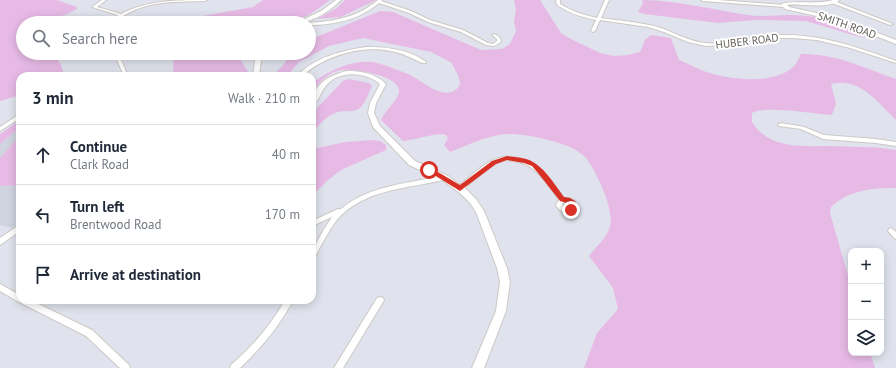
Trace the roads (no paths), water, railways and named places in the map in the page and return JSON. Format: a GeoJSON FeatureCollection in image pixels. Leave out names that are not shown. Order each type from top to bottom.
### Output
{"type":"FeatureCollection","features":[{"type":"Feature","properties":{"kind":"street"},"geometry":{"type":"LineString","coordinates":[[104,0],[94,7],[121,15],[135,9],[160,4],[205,0]]}},
{"type":"Feature","properties":{"kind":"street"},"geometry":{"type":"LineString","coordinates":[[315,16],[339,0]]}},
{"type":"Feature","properties":{"kind":"street","name":"HUBER ROAD"},"geometry":{"type":"LineString","coordinates":[[558,0],[558,4],[572,12],[599,19],[648,26],[693,43],[723,45],[773,36],[818,39],[833,42],[896,62]]}},
{"type":"Feature","properties":{"kind":"street"},"geometry":{"type":"LineString","coordinates":[[593,31],[607,0]]}},
{"type":"Feature","properties":{"kind":"street"},"geometry":{"type":"LineString","coordinates":[[703,0],[784,6]]}},
{"type":"Feature","properties":{"kind":"street"},"geometry":{"type":"LineString","coordinates":[[316,24],[330,23],[355,15],[379,1],[410,12],[429,21],[462,31],[487,44],[494,45],[499,42],[494,35]]}},
{"type":"Feature","properties":{"kind":"street"},"geometry":{"type":"LineString","coordinates":[[835,1],[891,24]]}},
{"type":"Feature","properties":{"kind":"street","name":"SMITH ROAD"},"geometry":{"type":"LineString","coordinates":[[784,6],[783,4],[788,3],[835,1]]}},
{"type":"Feature","properties":{"kind":"street","name":"SMITH ROAD"},"geometry":{"type":"LineString","coordinates":[[784,6],[837,19],[896,42]]}},
{"type":"Feature","properties":{"kind":"street"},"geometry":{"type":"LineString","coordinates":[[305,72],[318,63],[336,55],[362,49],[390,49],[403,52],[424,62]]}},
{"type":"Feature","properties":{"kind":"street"},"geometry":{"type":"LineString","coordinates":[[119,60],[124,72]]}},
{"type":"Feature","properties":{"kind":"street"},"geometry":{"type":"LineString","coordinates":[[257,72],[258,60]]}},
{"type":"Feature","properties":{"kind":"street"},"geometry":{"type":"LineString","coordinates":[[316,96],[326,81],[334,77],[348,74],[372,76],[379,80],[383,84],[373,103],[371,113],[376,127],[412,163],[445,178],[460,188],[474,201],[480,211],[502,268],[505,282],[501,311],[478,368]]}},
{"type":"Feature","properties":{"kind":"street"},"geometry":{"type":"LineString","coordinates":[[0,129],[16,119]]}},
{"type":"Feature","properties":{"kind":"street"},"geometry":{"type":"LineString","coordinates":[[781,125],[802,128],[827,138],[876,141],[896,144]]}},
{"type":"Feature","properties":{"kind":"street"},"geometry":{"type":"LineString","coordinates":[[460,188],[494,162],[500,159],[515,159],[534,165],[562,200]]}},
{"type":"Feature","properties":{"kind":"street"},"geometry":{"type":"LineString","coordinates":[[316,222],[368,196],[405,185],[445,178]]}},
{"type":"Feature","properties":{"kind":"street"},"geometry":{"type":"LineString","coordinates":[[316,250],[328,227],[345,208]]}},
{"type":"Feature","properties":{"kind":"street"},"geometry":{"type":"LineString","coordinates":[[0,242],[16,231]]}},
{"type":"Feature","properties":{"kind":"street"},"geometry":{"type":"LineString","coordinates":[[0,287],[16,297]]}},
{"type":"Feature","properties":{"kind":"street"},"geometry":{"type":"LineString","coordinates":[[338,368],[380,300]]}},
{"type":"Feature","properties":{"kind":"street"},"geometry":{"type":"LineString","coordinates":[[31,304],[89,334],[126,368]]}},
{"type":"Feature","properties":{"kind":"street"},"geometry":{"type":"LineString","coordinates":[[234,368],[252,352],[269,333],[287,304]]}}]}
